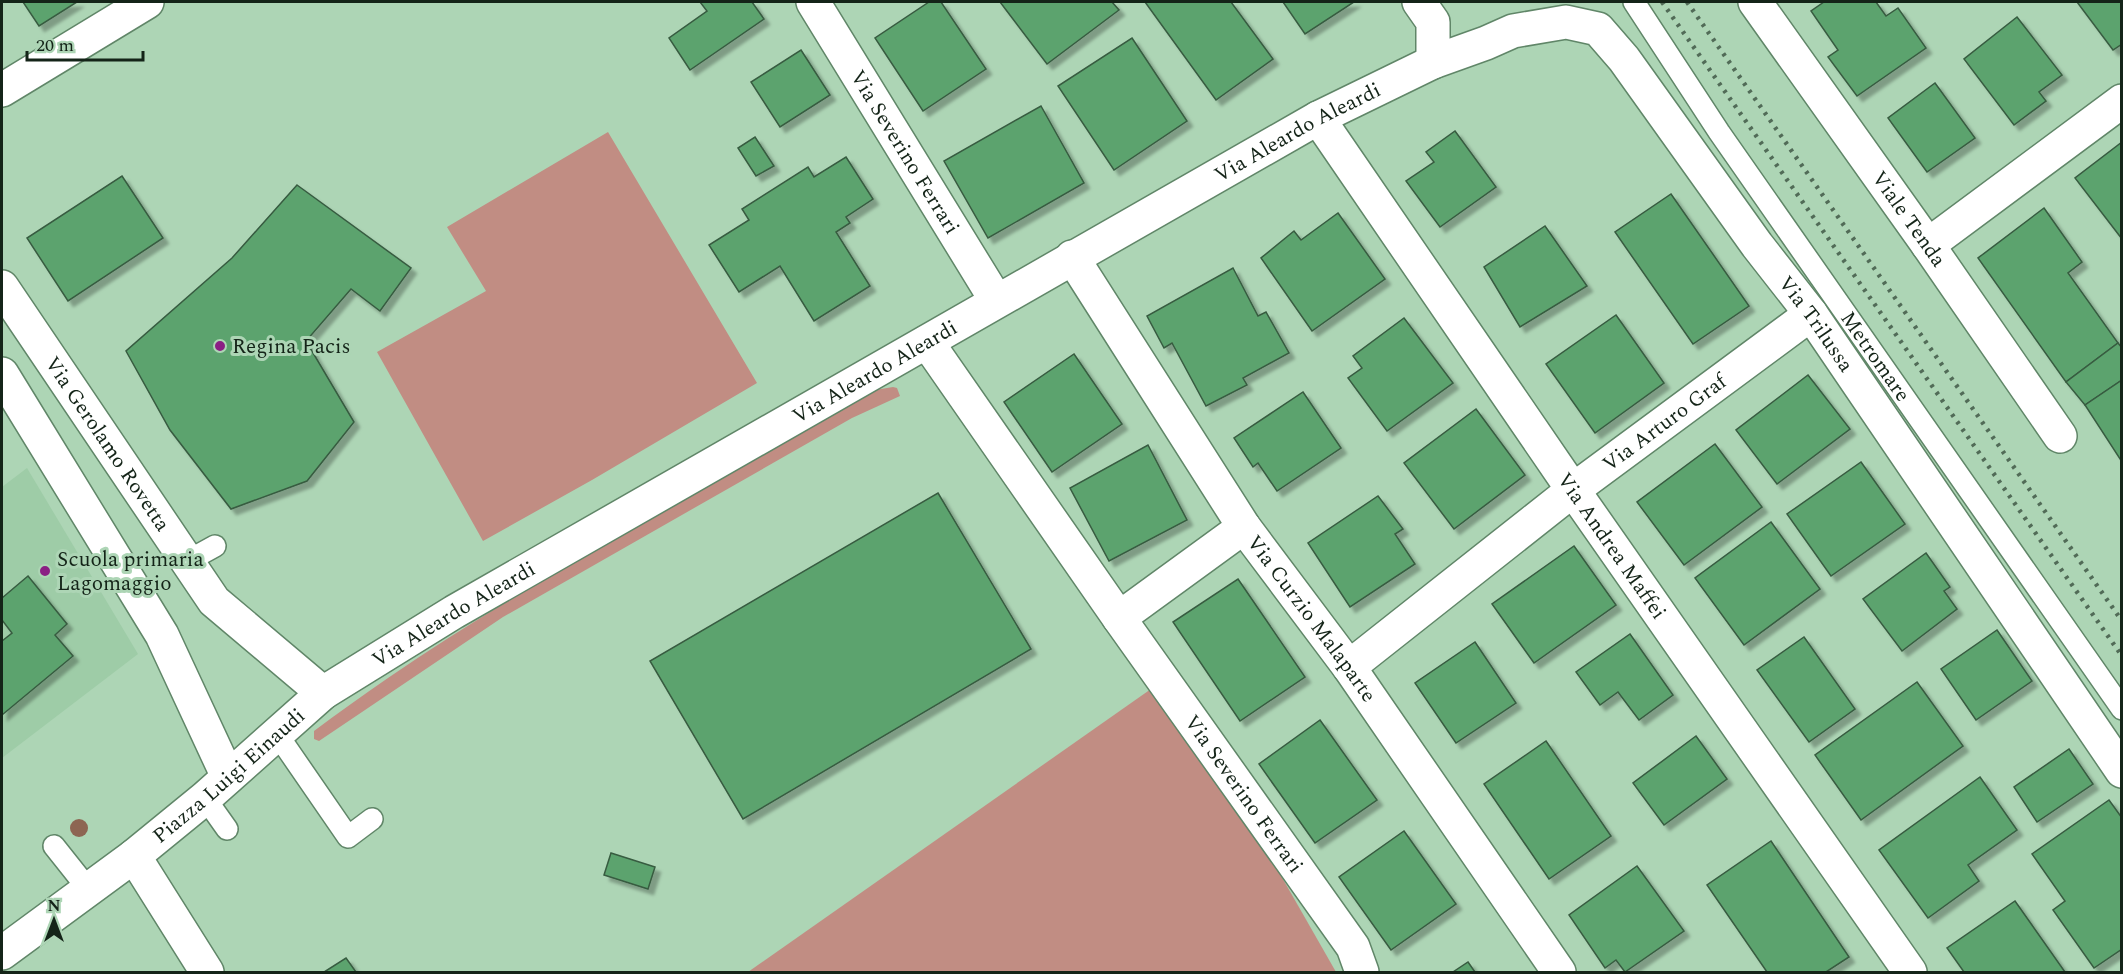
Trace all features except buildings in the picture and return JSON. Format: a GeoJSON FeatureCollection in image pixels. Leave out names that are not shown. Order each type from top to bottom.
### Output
{"type":"FeatureCollection","features":[{"type":"Feature","properties":{"kind":"street"},"geometry":{"type":"LineString","coordinates":[[2,90],[147,2]]}},
{"type":"Feature","properties":{"kind":"street","name":"Via Severino Ferrari"},"geometry":{"type":"LineString","coordinates":[[813,2],[996,300]]}},
{"type":"Feature","properties":{"kind":"street"},"geometry":{"type":"LineString","coordinates":[[1419,2],[1433,22],[1433,62]]}},
{"type":"Feature","properties":{"kind":"street","name":"Viale Tenda"},"geometry":{"type":"LineString","coordinates":[[1755,2],[1928,245],[2060,436]]}},
{"type":"Feature","properties":{"kind":"street","name":"Via Trilussa"},"geometry":{"type":"LineString","coordinates":[[1433,62],[1513,31],[1542,25],[1566,22],[1598,29],[1624,59],[1757,245],[1811,314],[2121,771]]}},
{"type":"Feature","properties":{"kind":"street","name":"Via Aleardo Aleardi"},"geometry":{"type":"LineString","coordinates":[[323,693],[474,601],[927,342],[996,300],[1318,118],[1433,62]]}},
{"type":"Feature","properties":{"kind":"street"},"geometry":{"type":"LineString","coordinates":[[1928,245],[2121,101]]}},
{"type":"Feature","properties":{"kind":"street","name":"Via Andrea Maffei"},"geometry":{"type":"LineString","coordinates":[[1318,118],[1573,490],[1910,972]]}},
{"type":"Feature","properties":{"kind":"street","name":"Via Curzio Malaparte"},"geometry":{"type":"LineString","coordinates":[[1072,257],[1244,527],[1349,667],[1559,972]]}},
{"type":"Feature","properties":{"kind":"street","name":"Via Gerolamo Rovetta"},"geometry":{"type":"LineString","coordinates":[[4,295],[214,601],[323,693]]}},
{"type":"Feature","properties":{"kind":"street","name":"Via Arturo Graf"},"geometry":{"type":"LineString","coordinates":[[1349,667],[1573,490],[1811,314]]}},
{"type":"Feature","properties":{"kind":"street","name":"Via Severino Ferrari"},"geometry":{"type":"LineString","coordinates":[[927,342],[1119,618],[1353,947],[1362,972]]}},
{"type":"Feature","properties":{"kind":"street"},"geometry":{"type":"LineString","coordinates":[[2,374],[162,635],[217,787]]}},
{"type":"Feature","properties":{"kind":"street"},"geometry":{"type":"LineString","coordinates":[[1119,618],[1244,527]]}},
{"type":"Feature","properties":{"kind":"street","name":"Piazza Luigi Einaudi"},"geometry":{"type":"LineString","coordinates":[[2,953],[134,856],[217,787],[323,693]]}},
{"type":"Feature","properties":{"kind":"street"},"geometry":{"type":"LineString","coordinates":[[134,856],[207,972]]}},
{"type":"Feature","properties":{"kind":"lane","name":"Metromare"},"geometry":{"type":"LineString","coordinates":[[1634,2],[1719,132],[2121,709]]}},
{"type":"Feature","properties":{"kind":"lane"},"geometry":{"type":"LineString","coordinates":[[186,562],[215,546]]}},
{"type":"Feature","properties":{"kind":"lane"},"geometry":{"type":"LineString","coordinates":[[277,734],[348,837],[372,819]]}},
{"type":"Feature","properties":{"kind":"lane"},"geometry":{"type":"LineString","coordinates":[[217,787],[227,829]]}},
{"type":"Feature","properties":{"kind":"lane"},"geometry":{"type":"LineString","coordinates":[[54,846],[89,890]]}},
{"type":"Feature","properties":{"kind":"shaded area"},"geometry":{"type":"Polygon","coordinates":[[[608,132],[757,383],[483,541],[377,352],[486,291],[447,227],[608,132]]]}},
{"type":"Feature","properties":{"kind":"shaded area"},"geometry":{"type":"Polygon","coordinates":[[[897,388],[900,396],[852,418],[503,617],[319,741],[314,739],[314,731],[360,697],[507,602],[875,390],[897,388]]]}},
{"type":"Feature","properties":{"kind":"shaded area","name":"Scuola primaria Lagomaggio"},"geometry":{"type":"Polygon","coordinates":[[[27,468],[138,654],[2,758],[2,487],[27,468]]]}},
{"type":"Feature","properties":{"kind":"shaded area"},"geometry":{"type":"Polygon","coordinates":[[[1151,689],[1280,874],[1336,972],[748,972],[1151,689]]]}},
{"type":"Feature","properties":{"kind":"railway"},"geometry":{"type":"LineString","coordinates":[[1662,2],[2122,656]]}},
{"type":"Feature","properties":{"kind":"railway"},"geometry":{"type":"LineString","coordinates":[[1687,2],[2122,621]]}},
{"type":"Feature","properties":{"kind":"place","name":"Regina Pacis"},"geometry":{"type":"Point","coordinates":[220,346]}},
{"type":"Feature","properties":{"kind":"place","name":"Scuola primaria Lagomaggio"},"geometry":{"type":"Point","coordinates":[45,571]}}]}
